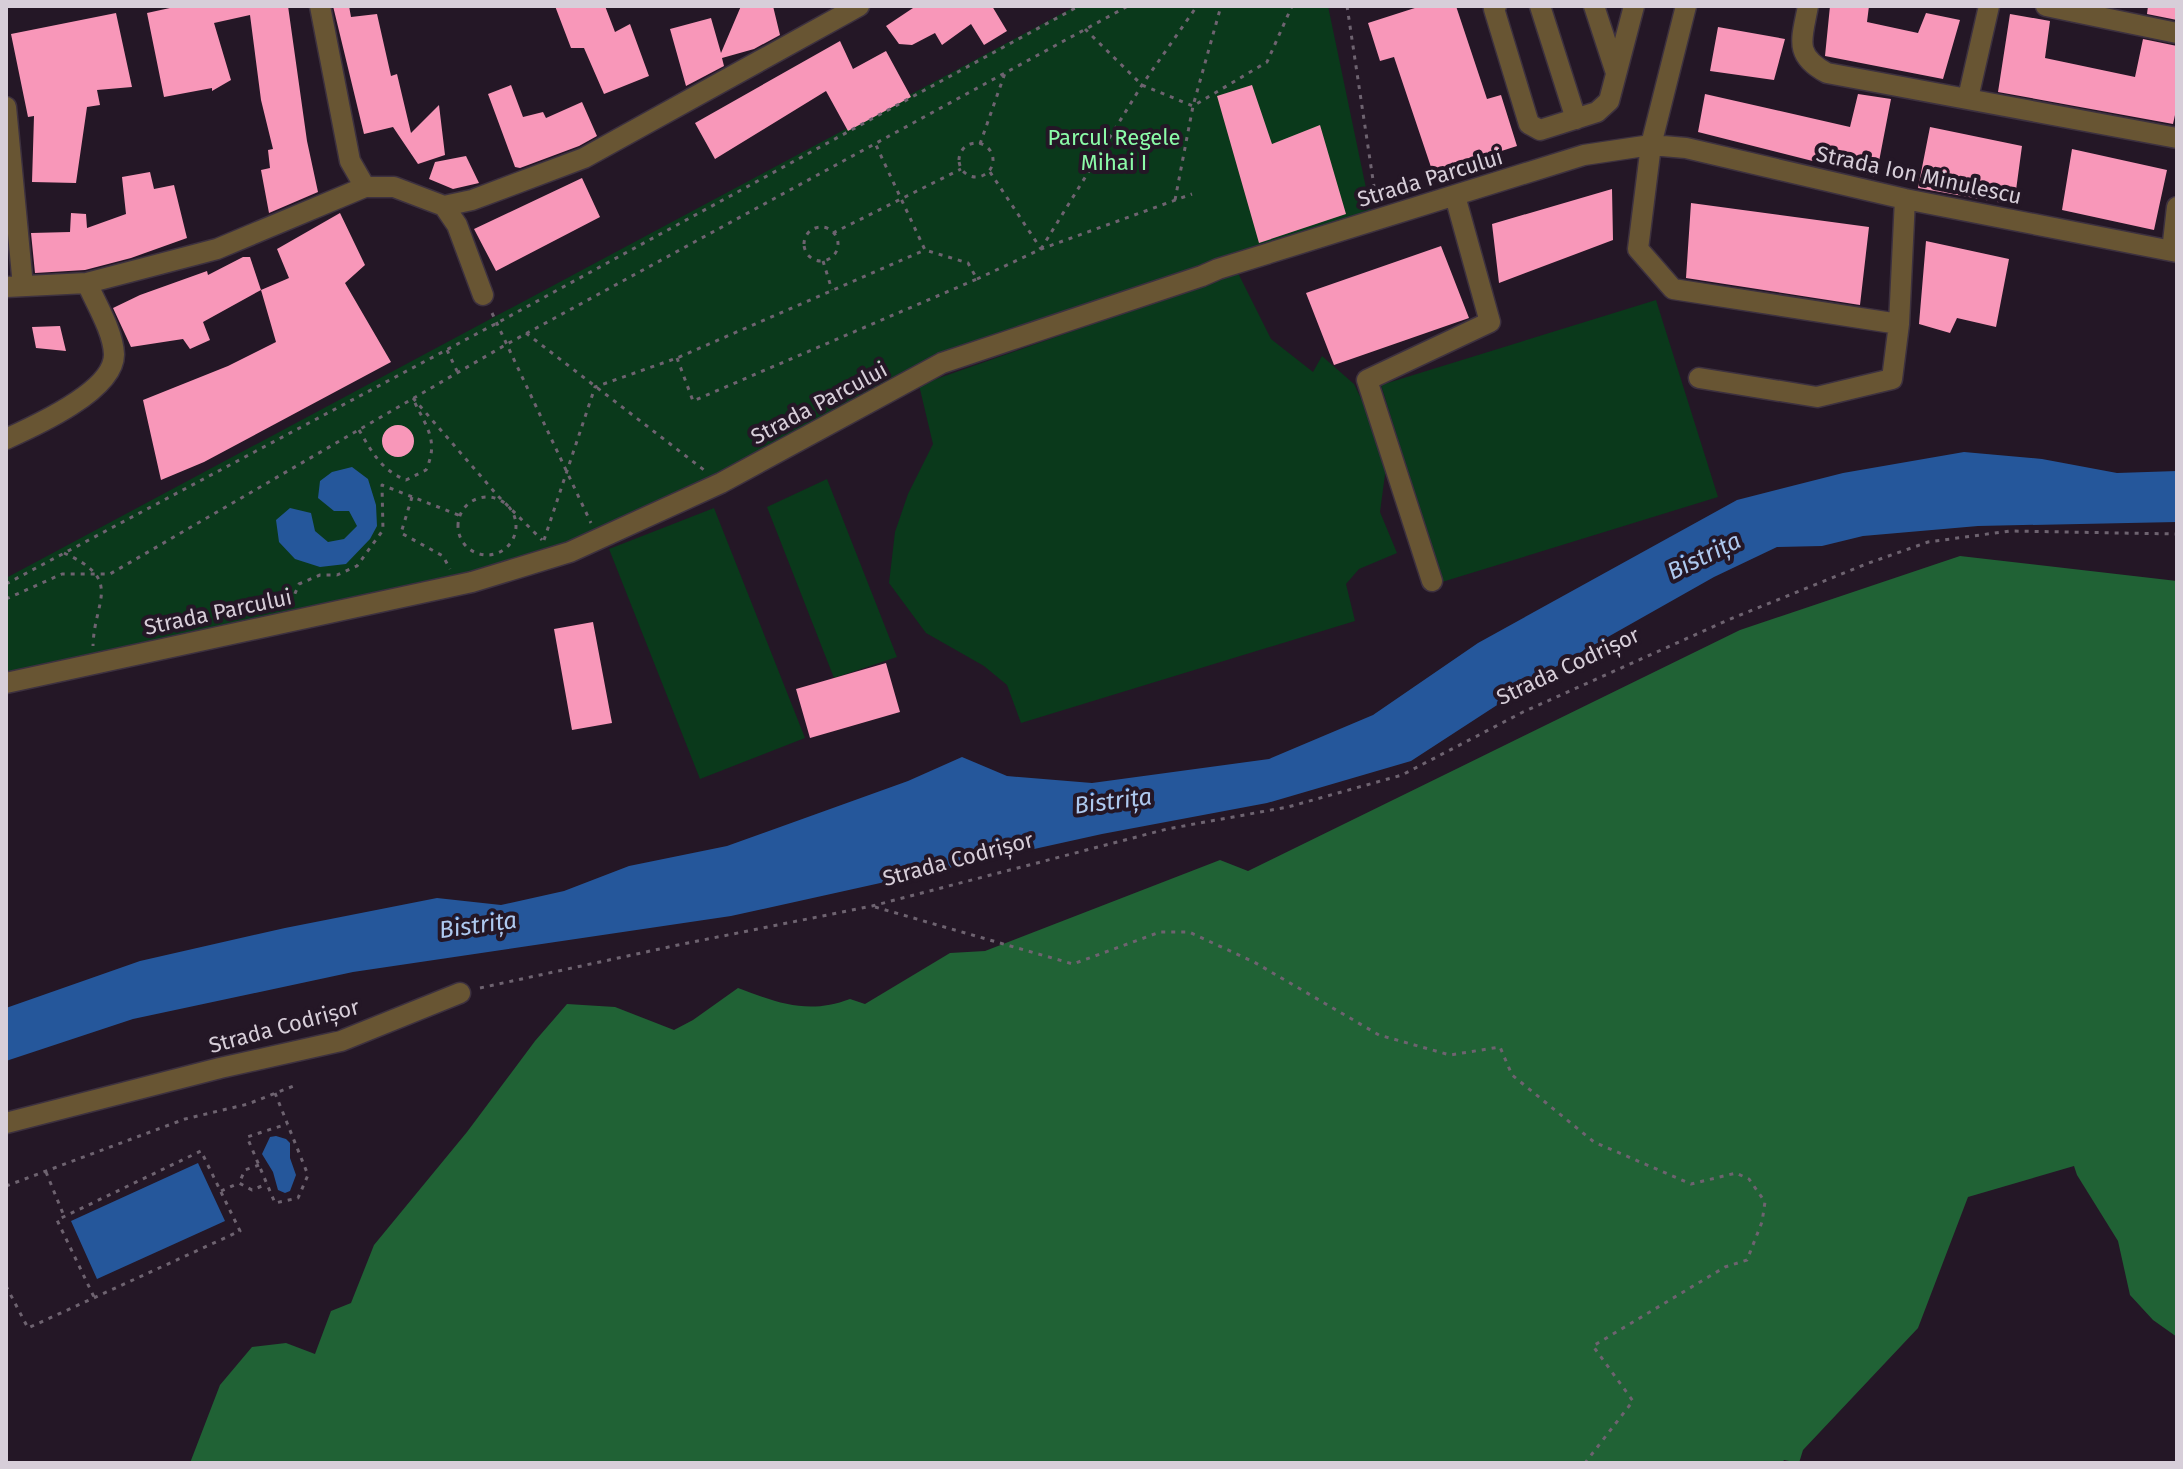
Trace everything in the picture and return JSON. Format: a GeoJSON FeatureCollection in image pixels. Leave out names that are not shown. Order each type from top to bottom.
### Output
{"type":"FeatureCollection","features":[{"type":"Feature","properties":{"kind":"street"},"geometry":{"type":"LineString","coordinates":[[320,6],[350,161],[365,187]]}},
{"type":"Feature","properties":{"kind":"street"},"geometry":{"type":"LineString","coordinates":[[6,107],[14,286],[87,283],[217,249],[365,187],[394,187],[444,206],[472,200],[584,158],[859,6]]}},
{"type":"Feature","properties":{"kind":"street"},"geometry":{"type":"LineString","coordinates":[[1496,6],[1494,9],[1529,124],[1540,130],[1603,108],[1609,101],[1634,6]]}},
{"type":"Feature","properties":{"kind":"street"},"geometry":{"type":"LineString","coordinates":[[1540,6],[1576,119]]}},
{"type":"Feature","properties":{"kind":"street"},"geometry":{"type":"LineString","coordinates":[[1594,6],[1616,73]]}},
{"type":"Feature","properties":{"kind":"street"},"geometry":{"type":"LineString","coordinates":[[1686,6],[1651,145],[1638,249],[1673,289],[1899,324]]}},
{"type":"Feature","properties":{"kind":"street"},"geometry":{"type":"LineString","coordinates":[[1808,6],[1801,43],[1804,57],[1811,65],[1827,73],[2177,138]]}},
{"type":"Feature","properties":{"kind":"street"},"geometry":{"type":"LineString","coordinates":[[1968,98],[1989,6]]}},
{"type":"Feature","properties":{"kind":"street"},"geometry":{"type":"LineString","coordinates":[[2046,6],[2177,33]]}},
{"type":"Feature","properties":{"kind":"street","name":"Strada Parcului"},"geometry":{"type":"LineString","coordinates":[[6,683],[453,586],[570,552],[721,483],[942,363],[1218,269],[1584,155],[1651,145]]}},
{"type":"Feature","properties":{"kind":"street","name":"Strada Ion Minulescu"},"geometry":{"type":"LineString","coordinates":[[1651,145],[1698,150],[1905,199],[2174,252]]}},
{"type":"Feature","properties":{"kind":"street"},"geometry":{"type":"LineString","coordinates":[[1432,581],[1367,380],[1490,322],[1455,196]]}},
{"type":"Feature","properties":{"kind":"street"},"geometry":{"type":"LineString","coordinates":[[1699,378],[1817,397],[1892,379],[1899,324],[1905,199]]}},
{"type":"Feature","properties":{"kind":"street"},"geometry":{"type":"LineString","coordinates":[[444,206],[457,225],[483,295]]}},
{"type":"Feature","properties":{"kind":"street"},"geometry":{"type":"LineString","coordinates":[[2174,252],[2177,207]]}},
{"type":"Feature","properties":{"kind":"street"},"geometry":{"type":"LineString","coordinates":[[6,439],[89,393],[112,368],[112,344],[87,283]]}},
{"type":"Feature","properties":{"kind":"street","name":"Strada Codrișor"},"geometry":{"type":"LineString","coordinates":[[6,1123],[220,1068],[341,1041],[460,993]]}},
{"type":"Feature","properties":{"kind":"path"},"geometry":{"type":"LineString","coordinates":[[6,584],[447,350],[1079,6]]}},
{"type":"Feature","properties":{"kind":"path"},"geometry":{"type":"LineString","coordinates":[[6,599],[62,574],[110,574],[526,333],[1128,6]]}},
{"type":"Feature","properties":{"kind":"path"},"geometry":{"type":"LineString","coordinates":[[1041,249],[1142,85],[1197,6]]}},
{"type":"Feature","properties":{"kind":"path"},"geometry":{"type":"LineString","coordinates":[[1175,200],[1193,106],[1221,6]]}},
{"type":"Feature","properties":{"kind":"path"},"geometry":{"type":"LineString","coordinates":[[1193,106],[1267,62],[1292,6]]}},
{"type":"Feature","properties":{"kind":"path"},"geometry":{"type":"LineString","coordinates":[[1347,6],[1379,219]]}},
{"type":"Feature","properties":{"kind":"path"},"geometry":{"type":"LineString","coordinates":[[1085,29],[1142,85],[1193,106]]}},
{"type":"Feature","properties":{"kind":"path"},"geometry":{"type":"LineString","coordinates":[[980,144],[1005,73]]}},
{"type":"Feature","properties":{"kind":"path"},"geometry":{"type":"LineString","coordinates":[[875,143],[925,250]]}},
{"type":"Feature","properties":{"kind":"path"},"geometry":{"type":"LineString","coordinates":[[961,169],[960,153],[969,145],[980,144],[992,155],[989,171],[1041,249]]}},
{"type":"Feature","properties":{"kind":"path"},"geometry":{"type":"LineString","coordinates":[[833,233],[961,169]]}},
{"type":"Feature","properties":{"kind":"path"},"geometry":{"type":"LineString","coordinates":[[961,169],[975,177],[989,171]]}},
{"type":"Feature","properties":{"kind":"path"},"geometry":{"type":"LineString","coordinates":[[677,358],[693,401],[1041,249],[1192,194]]}},
{"type":"Feature","properties":{"kind":"path"},"geometry":{"type":"LineString","coordinates":[[817,227],[829,229],[838,247],[832,257],[823,261],[811,259],[804,250],[804,238],[817,227]]}},
{"type":"Feature","properties":{"kind":"path"},"geometry":{"type":"LineString","coordinates":[[595,387],[677,358],[925,250],[968,263],[977,279]]}},
{"type":"Feature","properties":{"kind":"path"},"geometry":{"type":"LineString","coordinates":[[823,261],[832,290]]}},
{"type":"Feature","properties":{"kind":"path"},"geometry":{"type":"LineString","coordinates":[[497,323],[566,471],[603,539]]}},
{"type":"Feature","properties":{"kind":"path"},"geometry":{"type":"LineString","coordinates":[[526,333],[721,483]]}},
{"type":"Feature","properties":{"kind":"path"},"geometry":{"type":"LineString","coordinates":[[447,350],[457,372]]}},
{"type":"Feature","properties":{"kind":"path"},"geometry":{"type":"LineString","coordinates":[[413,398],[506,504],[544,541],[595,387]]}},
{"type":"Feature","properties":{"kind":"path"},"geometry":{"type":"LineString","coordinates":[[359,429],[378,462],[392,474],[406,480],[426,470],[433,455],[432,438],[413,398]]}},
{"type":"Feature","properties":{"kind":"path"},"geometry":{"type":"LineString","coordinates":[[289,622],[291,599],[299,584],[320,575],[337,575],[357,566],[371,549],[383,530],[382,485],[461,516]]}},
{"type":"Feature","properties":{"kind":"path"},"geometry":{"type":"LineString","coordinates":[[412,497],[401,533],[443,556],[450,567],[453,586]]}},
{"type":"Feature","properties":{"kind":"path"},"geometry":{"type":"LineString","coordinates":[[480,498],[499,500],[506,504],[516,521],[516,531],[507,547],[499,553],[479,554],[471,550],[460,534],[461,516],[472,502],[480,498]]}},
{"type":"Feature","properties":{"kind":"path","name":"Strada Codrișor"},"geometry":{"type":"LineString","coordinates":[[460,993],[872,906],[1167,829],[1288,807],[1402,775],[1523,712],[1728,620],[1928,542],[2010,531],[2177,534]]}},
{"type":"Feature","properties":{"kind":"path"},"geometry":{"type":"LineString","coordinates":[[64,553],[81,561],[102,586],[103,599],[93,632],[92,664]]}},
{"type":"Feature","properties":{"kind":"path"},"geometry":{"type":"LineString","coordinates":[[872,906],[1073,964],[1160,932],[1189,932],[1254,962],[1379,1035],[1450,1055],[1500,1047],[1512,1075],[1594,1142],[1691,1184],[1736,1173],[1749,1179],[1765,1202],[1762,1222],[1747,1260],[1725,1267],[1593,1346],[1633,1401],[1585,1463]]}},
{"type":"Feature","properties":{"kind":"path"},"geometry":{"type":"LineString","coordinates":[[6,1186],[185,1119],[248,1104],[296,1085]]}},
{"type":"Feature","properties":{"kind":"path"},"geometry":{"type":"LineString","coordinates":[[275,1093],[308,1175],[298,1198],[275,1203],[247,1137],[287,1124]]}},
{"type":"Feature","properties":{"kind":"path"},"geometry":{"type":"LineString","coordinates":[[6,1286],[28,1328],[240,1231],[201,1151],[57,1220],[94,1297]]}},
{"type":"Feature","properties":{"kind":"path"},"geometry":{"type":"LineString","coordinates":[[221,1191],[239,1183],[245,1170],[259,1165]]}},
{"type":"Feature","properties":{"kind":"path"},"geometry":{"type":"LineString","coordinates":[[46,1171],[64,1216]]}},
{"type":"Feature","properties":{"kind":"path"},"geometry":{"type":"LineString","coordinates":[[239,1183],[252,1190],[267,1184]]}},
{"type":"Feature","properties":{"kind":"green space","name":"Parcul Regele Mihai I"},"geometry":{"type":"Polygon","coordinates":[[[1076,6],[1328,6],[1371,212],[942,363],[570,552],[6,674],[6,578],[1076,6]]]}},
{"type":"Feature","properties":{"kind":"green space"},"geometry":{"type":"Polygon","coordinates":[[[1238,273],[1271,339],[1313,372],[1322,356],[1354,384],[1373,423],[1386,467],[1380,512],[1397,553],[1359,569],[1346,584],[1355,621],[1021,723],[1007,685],[984,666],[926,633],[889,583],[895,532],[908,494],[933,444],[919,385],[1238,273]]]}},
{"type":"Feature","properties":{"kind":"green space"},"geometry":{"type":"Polygon","coordinates":[[[1656,300],[1718,497],[1442,582],[1381,385],[1656,300]]]}},
{"type":"Feature","properties":{"kind":"green space"},"geometry":{"type":"Polygon","coordinates":[[[827,479],[897,657],[834,678],[767,507],[827,479]]]}},
{"type":"Feature","properties":{"kind":"green space"},"geometry":{"type":"Polygon","coordinates":[[[714,508],[805,738],[700,779],[609,549],[714,508]]]}},
{"type":"Feature","properties":{"kind":"green space"},"geometry":{"type":"Polygon","coordinates":[[[1960,556],[2177,581],[2177,1337],[2153,1320],[2130,1295],[2118,1241],[2074,1166],[1968,1197],[1918,1328],[1803,1450],[1799,1463],[1784,1460],[1782,1463],[190,1463],[220,1385],[252,1347],[286,1343],[315,1354],[331,1311],[351,1303],[374,1245],[567,1004],[615,1007],[674,1030],[738,988],[807,1007],[850,999],[865,1004],[950,953],[985,951],[1220,860],[1248,871],[1740,630],[1960,556]]]}},
{"type":"Feature","properties":{"kind":"water","name":"Bistrița"},"geometry":{"type":"Polygon","coordinates":[[[1964,452],[2042,459],[2117,473],[2177,471],[2177,522],[1978,526],[1863,536],[1822,546],[1777,547],[1714,577],[1560,664],[1411,761],[1267,803],[1102,834],[731,916],[353,972],[133,1019],[6,1061],[6,1008],[140,961],[437,898],[501,905],[564,891],[629,866],[727,846],[908,781],[962,757],[1007,776],[1092,783],[1269,759],[1373,715],[1478,643],[1737,500],[1843,473],[1964,452]]]}},
{"type":"Feature","properties":{"kind":"water"},"geometry":{"type":"Polygon","coordinates":[[[352,467],[368,479],[376,505],[377,526],[370,539],[346,564],[320,567],[295,559],[279,542],[276,520],[290,508],[311,513],[315,531],[328,542],[344,539],[357,526],[349,511],[334,511],[318,498],[320,481],[332,472],[352,467]]]}},
{"type":"Feature","properties":{"kind":"water"},"geometry":{"type":"Polygon","coordinates":[[[276,1136],[290,1143],[290,1158],[296,1175],[290,1191],[285,1193],[278,1190],[273,1172],[262,1154],[270,1137],[276,1136]]]}},
{"type":"Feature","properties":{"kind":"water"},"geometry":{"type":"Polygon","coordinates":[[[198,1163],[225,1221],[97,1279],[71,1221],[198,1163]]]}},
{"type":"Feature","properties":{"kind":"building"},"geometry":{"type":"Polygon","coordinates":[[[179,6],[288,6],[307,141],[318,192],[269,213],[261,170],[270,168],[268,150],[273,149],[261,100],[250,15],[214,23],[231,80],[212,91],[212,88],[164,97],[147,13],[179,6]]]}},
{"type":"Feature","properties":{"kind":"building"},"geometry":{"type":"Polygon","coordinates":[[[333,6],[349,6],[351,17],[377,14],[391,76],[397,74],[411,133],[439,105],[445,155],[418,164],[393,127],[364,134],[333,6]]]}},
{"type":"Feature","properties":{"kind":"building"},"geometry":{"type":"Polygon","coordinates":[[[555,6],[605,6],[615,32],[630,24],[649,76],[604,94],[584,48],[571,48],[555,6]]]}},
{"type":"Feature","properties":{"kind":"building"},"geometry":{"type":"Polygon","coordinates":[[[741,6],[773,6],[780,35],[754,49],[722,58],[724,66],[686,86],[670,29],[711,18],[721,53],[741,6]]]}},
{"type":"Feature","properties":{"kind":"building"},"geometry":{"type":"Polygon","coordinates":[[[916,6],[992,6],[1007,31],[984,45],[971,24],[942,45],[935,33],[912,45],[899,44],[886,26],[916,6]]]}},
{"type":"Feature","properties":{"kind":"building"},"geometry":{"type":"Polygon","coordinates":[[[1421,6],[1456,6],[1487,99],[1501,95],[1517,146],[1433,173],[1394,57],[1380,61],[1368,23],[1421,6]]]}},
{"type":"Feature","properties":{"kind":"building"},"geometry":{"type":"Polygon","coordinates":[[[1830,6],[1869,6],[1867,22],[1918,33],[1926,13],[1960,20],[1943,79],[1825,56],[1830,6]]]}},
{"type":"Feature","properties":{"kind":"building"},"geometry":{"type":"Polygon","coordinates":[[[2148,6],[2177,6],[2177,20],[2147,14],[2148,6]]]}},
{"type":"Feature","properties":{"kind":"building"},"geometry":{"type":"Polygon","coordinates":[[[116,13],[132,87],[97,90],[100,105],[87,107],[76,183],[32,182],[34,116],[28,117],[11,34],[116,13]]]}},
{"type":"Feature","properties":{"kind":"building"},"geometry":{"type":"Polygon","coordinates":[[[2010,14],[2050,21],[2045,58],[2135,77],[2143,39],[2177,46],[2177,106],[2173,124],[1998,92],[2010,14]]]}},
{"type":"Feature","properties":{"kind":"building"},"geometry":{"type":"Polygon","coordinates":[[[1718,27],[1785,39],[1774,80],[1710,71],[1718,27]]]}},
{"type":"Feature","properties":{"kind":"building"},"geometry":{"type":"Polygon","coordinates":[[[840,41],[853,69],[886,51],[911,97],[848,131],[826,91],[715,159],[695,123],[840,41]]]}},
{"type":"Feature","properties":{"kind":"building"},"geometry":{"type":"Polygon","coordinates":[[[511,85],[523,117],[543,112],[546,118],[582,102],[597,136],[579,146],[520,168],[515,167],[488,94],[511,85]]]}},
{"type":"Feature","properties":{"kind":"building"},"geometry":{"type":"Polygon","coordinates":[[[1252,85],[1272,144],[1320,125],[1346,214],[1259,243],[1217,96],[1252,85]]]}},
{"type":"Feature","properties":{"kind":"building"},"geometry":{"type":"Polygon","coordinates":[[[1705,94],[1850,127],[1858,94],[1891,99],[1876,177],[1698,132],[1705,94]]]}},
{"type":"Feature","properties":{"kind":"building"},"geometry":{"type":"Polygon","coordinates":[[[1930,127],[2022,146],[2014,205],[1918,188],[1930,127]]]}},
{"type":"Feature","properties":{"kind":"building"},"geometry":{"type":"Polygon","coordinates":[[[2072,149],[2167,170],[2154,230],[2062,210],[2072,149]]]}},
{"type":"Feature","properties":{"kind":"building"},"geometry":{"type":"Polygon","coordinates":[[[466,156],[479,183],[453,189],[429,179],[435,162],[466,156]]]}},
{"type":"Feature","properties":{"kind":"building"},"geometry":{"type":"Polygon","coordinates":[[[150,172],[154,189],[174,185],[187,238],[85,270],[35,273],[31,233],[70,232],[71,213],[86,214],[87,228],[126,214],[122,177],[150,172]]]}},
{"type":"Feature","properties":{"kind":"building"},"geometry":{"type":"Polygon","coordinates":[[[582,178],[600,217],[496,271],[474,229],[582,178]]]}},
{"type":"Feature","properties":{"kind":"building"},"geometry":{"type":"Polygon","coordinates":[[[1612,189],[1613,240],[1499,283],[1492,224],[1612,189]]]}},
{"type":"Feature","properties":{"kind":"building"},"geometry":{"type":"Polygon","coordinates":[[[1691,203],[1869,227],[1860,305],[1686,278],[1691,203]]]}},
{"type":"Feature","properties":{"kind":"building"},"geometry":{"type":"Polygon","coordinates":[[[340,213],[365,265],[345,283],[391,362],[204,462],[161,480],[143,400],[228,366],[276,342],[261,290],[289,278],[277,249],[340,213]]]}},
{"type":"Feature","properties":{"kind":"building"},"geometry":{"type":"Polygon","coordinates":[[[1926,241],[2009,259],[1996,327],[1957,318],[1950,333],[1919,324],[1926,241]]]}},
{"type":"Feature","properties":{"kind":"building"},"geometry":{"type":"Polygon","coordinates":[[[1441,246],[1469,318],[1334,365],[1306,293],[1441,246]]]}},
{"type":"Feature","properties":{"kind":"building"},"geometry":{"type":"Polygon","coordinates":[[[243,257],[250,257],[261,290],[203,322],[210,340],[190,349],[183,339],[131,347],[113,308],[207,271],[208,275],[243,257]]]}},
{"type":"Feature","properties":{"kind":"building"},"geometry":{"type":"Polygon","coordinates":[[[60,326],[66,351],[36,348],[32,327],[60,326]]]}},
{"type":"Feature","properties":{"kind":"building"},"geometry":{"type":"Polygon","coordinates":[[[398,425],[410,429],[414,441],[410,453],[398,457],[386,453],[382,441],[386,429],[398,425]]]}},
{"type":"Feature","properties":{"kind":"building"},"geometry":{"type":"Polygon","coordinates":[[[593,622],[612,723],[572,730],[554,629],[593,622]]]}},
{"type":"Feature","properties":{"kind":"building"},"geometry":{"type":"Polygon","coordinates":[[[886,663],[900,712],[810,738],[796,689],[886,663]]]}}]}
